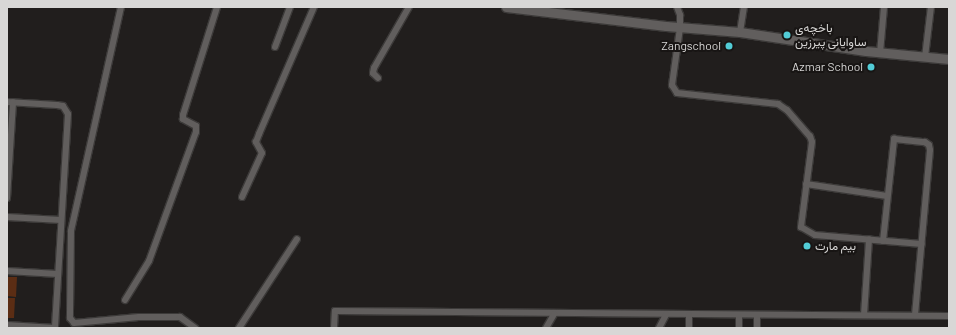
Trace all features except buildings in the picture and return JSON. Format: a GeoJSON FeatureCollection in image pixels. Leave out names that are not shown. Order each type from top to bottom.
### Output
{"type":"FeatureCollection","features":[{"type":"Feature","properties":{"kind":"street"},"geometry":{"type":"LineString","coordinates":[[121,7],[71,231],[70,318],[74,323],[139,317],[180,317],[195,328]]}},
{"type":"Feature","properties":{"kind":"street"},"geometry":{"type":"LineString","coordinates":[[125,300],[149,261],[196,132],[196,126],[183,119],[183,115],[217,7]]}},
{"type":"Feature","properties":{"kind":"street"},"geometry":{"type":"LineString","coordinates":[[275,47],[290,7]]}},
{"type":"Feature","properties":{"kind":"street"},"geometry":{"type":"LineString","coordinates":[[242,197],[262,153],[256,142],[259,134],[314,7]]}},
{"type":"Feature","properties":{"kind":"street"},"geometry":{"type":"LineString","coordinates":[[378,78],[373,73],[374,68],[409,7]]}},
{"type":"Feature","properties":{"kind":"street"},"geometry":{"type":"LineString","coordinates":[[506,7],[680,28],[740,32],[880,53],[949,59]]}},
{"type":"Feature","properties":{"kind":"street"},"geometry":{"type":"LineString","coordinates":[[677,7],[680,15],[680,28],[672,86],[677,93],[778,104],[787,110],[810,136],[812,142],[801,227],[815,234],[922,244]]}},
{"type":"Feature","properties":{"kind":"street"},"geometry":{"type":"LineString","coordinates":[[740,32],[744,7]]}},
{"type":"Feature","properties":{"kind":"street"},"geometry":{"type":"LineString","coordinates":[[880,53],[884,7]]}},
{"type":"Feature","properties":{"kind":"street"},"geometry":{"type":"LineString","coordinates":[[925,57],[931,7]]}},
{"type":"Feature","properties":{"kind":"street"},"geometry":{"type":"LineString","coordinates":[[7,198],[10,102],[62,106],[68,114],[55,328],[7,325]]}},
{"type":"Feature","properties":{"kind":"street"},"geometry":{"type":"LineString","coordinates":[[883,241],[894,139],[925,142],[929,145],[915,315]]}},
{"type":"Feature","properties":{"kind":"street"},"geometry":{"type":"LineString","coordinates":[[806,184],[887,196]]}},
{"type":"Feature","properties":{"kind":"street"},"geometry":{"type":"LineString","coordinates":[[7,217],[61,220]]}},
{"type":"Feature","properties":{"kind":"street"},"geometry":{"type":"LineString","coordinates":[[239,328],[297,239]]}},
{"type":"Feature","properties":{"kind":"street"},"geometry":{"type":"LineString","coordinates":[[864,315],[869,239]]}},
{"type":"Feature","properties":{"kind":"street"},"geometry":{"type":"LineString","coordinates":[[7,271],[58,274]]}},
{"type":"Feature","properties":{"kind":"street"},"geometry":{"type":"LineString","coordinates":[[334,328],[335,311],[666,315],[949,316]]}},
{"type":"Feature","properties":{"kind":"street"},"geometry":{"type":"LineString","coordinates":[[546,328],[554,314]]}},
{"type":"Feature","properties":{"kind":"street"},"geometry":{"type":"LineString","coordinates":[[659,328],[666,315]]}},
{"type":"Feature","properties":{"kind":"street"},"geometry":{"type":"LineString","coordinates":[[689,315],[689,328]]}},
{"type":"Feature","properties":{"kind":"street"},"geometry":{"type":"LineString","coordinates":[[739,315],[739,328]]}},
{"type":"Feature","properties":{"kind":"street"},"geometry":{"type":"LineString","coordinates":[[757,315],[757,328]]}},
{"type":"Feature","properties":{"kind":"shaded area"},"geometry":{"type":"Polygon","coordinates":[[[7,277],[17,277],[16,297],[7,296],[7,277]]]}},
{"type":"Feature","properties":{"kind":"shaded area"},"geometry":{"type":"Polygon","coordinates":[[[7,298],[15,298],[14,318],[7,318],[7,298]]]}},
{"type":"Feature","properties":{"kind":"place","name":"باخچەی ساوایانی پیرزین"},"geometry":{"type":"Point","coordinates":[787,35]}},
{"type":"Feature","properties":{"kind":"place","name":"Zangschool"},"geometry":{"type":"Point","coordinates":[729,46]}},
{"type":"Feature","properties":{"kind":"place","name":"Azmar School"},"geometry":{"type":"Point","coordinates":[871,67]}},
{"type":"Feature","properties":{"kind":"place","name":"بیم مارت"},"geometry":{"type":"Point","coordinates":[807,246]}}]}
